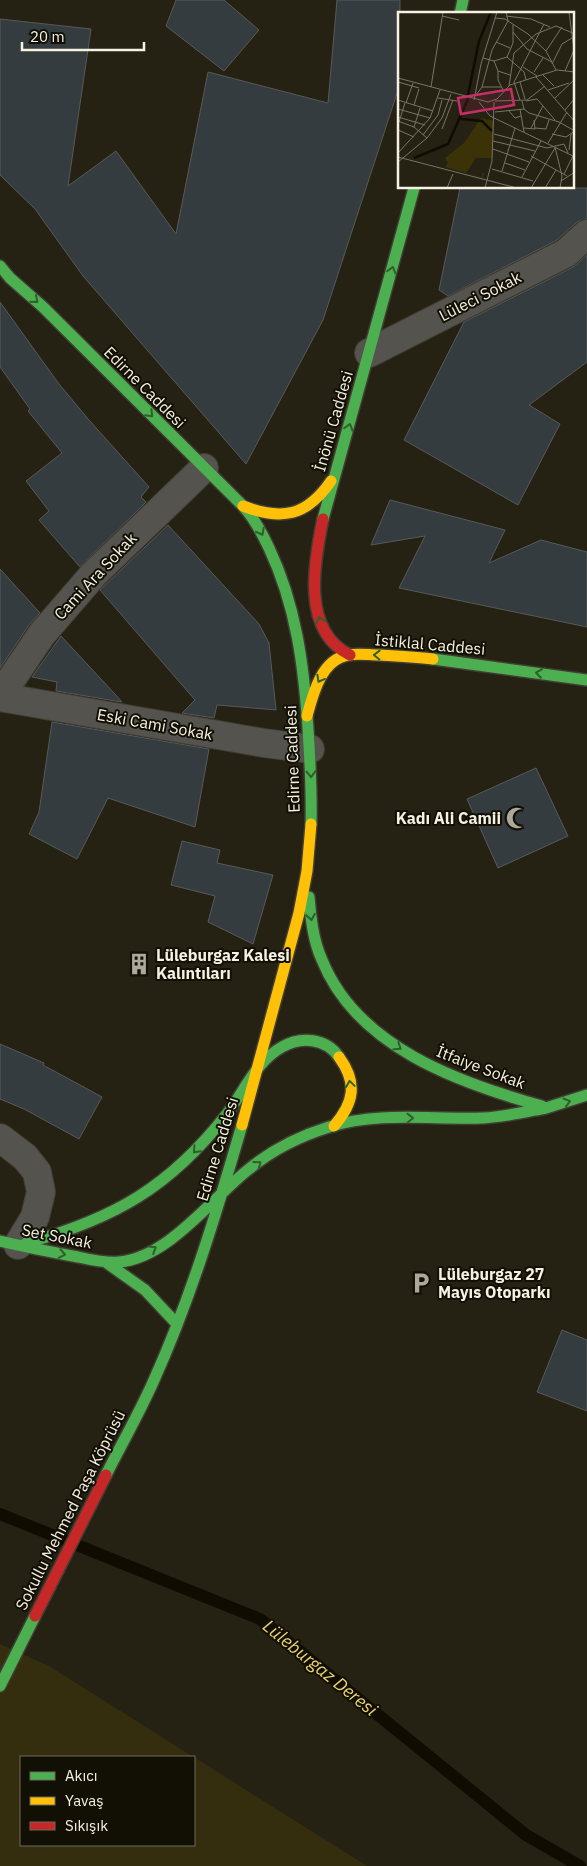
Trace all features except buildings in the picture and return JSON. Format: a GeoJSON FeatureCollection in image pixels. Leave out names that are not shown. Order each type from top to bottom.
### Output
{"type":"FeatureCollection","features":[{"type":"Feature","properties":{"kind":"main road","name":"İnönü Caddesi"},"geometry":{"type":"LineString","coordinates":[[350,655],[337,648],[326,635],[320,621],[316,606],[316,556],[336,474],[414,189]]}},
{"type":"Feature","properties":{"kind":"main road","name":"Edirne Caddesi"},"geometry":{"type":"LineString","coordinates":[[3,276],[43,307],[243,506],[257,525],[276,561],[292,605],[300,642],[306,695],[312,794],[309,851],[299,912],[258,1070],[221,1195],[168,1346]]}},
{"type":"Feature","properties":{"kind":"main road"},"geometry":{"type":"LineString","coordinates":[[243,506],[269,515],[285,515],[304,510],[318,499],[336,474]]}},
{"type":"Feature","properties":{"kind":"main road"},"geometry":{"type":"LineString","coordinates":[[307,716],[315,689],[322,674],[336,660],[350,655]]}},
{"type":"Feature","properties":{"kind":"main road","name":"İstiklal Caddesi"},"geometry":{"type":"LineString","coordinates":[[350,655],[425,658],[503,667],[587,680]]}},
{"type":"Feature","properties":{"kind":"main road","name":"İtfaiye Sokak"},"geometry":{"type":"LineString","coordinates":[[309,851],[309,908],[314,940],[324,969],[341,996],[358,1015],[399,1048],[437,1070],[486,1090],[546,1108]]}},
{"type":"Feature","properties":{"kind":"main road"},"geometry":{"type":"LineString","coordinates":[[9,1243],[58,1236],[97,1221],[156,1187],[180,1166],[211,1133],[258,1070],[278,1049],[292,1041],[301,1039],[318,1041],[332,1048],[347,1066],[352,1089],[349,1109],[334,1126]]}},
{"type":"Feature","properties":{"kind":"main road","name":"İtfaiye Sokak"},"geometry":{"type":"LineString","coordinates":[[221,1195],[242,1175],[290,1143],[334,1126],[375,1120],[485,1118],[521,1114],[587,1095]]}},
{"type":"Feature","properties":{"kind":"main road","name":"Set Sokak"},"geometry":{"type":"LineString","coordinates":[[9,1243],[107,1263],[126,1262],[150,1252],[180,1231],[221,1195]]}},
{"type":"Feature","properties":{"kind":"main road","name":"Set Sokak"},"geometry":{"type":"LineString","coordinates":[[107,1263],[146,1288],[176,1323]]}},
{"type":"Feature","properties":{"kind":"main road","name":"Sokullu Mehmed Paşa Köprüsü"},"geometry":{"type":"LineString","coordinates":[[0,1686],[154,1380],[168,1346]]}},
{"type":"Feature","properties":{"kind":"street","name":"Lüleci Sokak"},"geometry":{"type":"LineString","coordinates":[[369,352],[566,253],[587,234]]}},
{"type":"Feature","properties":{"kind":"street","name":"Cami Ara Sokak"},"geometry":{"type":"LineString","coordinates":[[0,696],[42,634],[93,575],[204,468]]}},
{"type":"Feature","properties":{"kind":"street","name":"Eski Cami Sokak"},"geometry":{"type":"LineString","coordinates":[[0,696],[264,743],[310,749]]}},
{"type":"Feature","properties":{"kind":"street"},"geometry":{"type":"LineString","coordinates":[[0,1138],[25,1157],[37,1172],[41,1192],[35,1217],[9,1243]]}},
{"type":"Feature","properties":{"kind":"shaded area"},"geometry":{"type":"Polygon","coordinates":[[[0,1644],[49,1666],[192,1756],[20,1756],[20,1846],[195,1846],[195,1758],[367,1866],[0,1866],[0,1644]]]}},
{"type":"Feature","properties":{"kind":"waterway","name":"Lüleburgaz Deresi"},"geometry":{"type":"LineString","coordinates":[[0,1514],[260,1619],[526,1835],[580,1866]]}},
{"type":"Feature","properties":{"kind":"traffic: fast"},"geometry":{"type":"LineString","coordinates":[[460,12],[463,0]]}},
{"type":"Feature","properties":{"kind":"traffic: fast"},"geometry":{"type":"LineString","coordinates":[[323,519],[414,189]]}},
{"type":"Feature","properties":{"kind":"traffic: fast"},"geometry":{"type":"LineString","coordinates":[[0,266],[10,278],[43,307],[243,506],[261,531],[286,591],[301,659],[311,776],[311,824]]}},
{"type":"Feature","properties":{"kind":"traffic: fast"},"geometry":{"type":"LineString","coordinates":[[433,659],[587,680]]}},
{"type":"Feature","properties":{"kind":"traffic: fast"},"geometry":{"type":"LineString","coordinates":[[309,897],[314,937],[322,960],[338,990],[359,1016],[385,1038],[414,1057],[445,1073],[510,1097],[542,1106]]}},
{"type":"Feature","properties":{"kind":"traffic: fast"},"geometry":{"type":"LineString","coordinates":[[26,1243],[87,1223],[113,1211],[162,1181],[206,1140],[265,1060],[282,1047],[297,1041],[313,1041],[327,1046],[339,1057]]}},
{"type":"Feature","properties":{"kind":"traffic: fast"},"geometry":{"type":"LineString","coordinates":[[546,1108],[587,1095]]}},
{"type":"Feature","properties":{"kind":"traffic: fast"},"geometry":{"type":"LineString","coordinates":[[0,1241],[103,1262],[119,1262],[137,1258],[155,1250],[172,1238],[258,1162],[287,1144],[318,1131],[348,1122],[367,1119],[405,1117],[483,1118],[546,1108]]}},
{"type":"Feature","properties":{"kind":"traffic: fast"},"geometry":{"type":"LineString","coordinates":[[106,1475],[149,1392],[180,1318],[213,1222],[242,1125]]}},
{"type":"Feature","properties":{"kind":"traffic: fast"},"geometry":{"type":"LineString","coordinates":[[107,1263],[145,1290],[176,1323]]}},
{"type":"Feature","properties":{"kind":"traffic: fast"},"geometry":{"type":"LineString","coordinates":[[0,1686],[35,1616]]}},
{"type":"Feature","properties":{"kind":"traffic: slow"},"geometry":{"type":"LineString","coordinates":[[243,506],[270,513],[282,514],[293,512],[313,502],[331,481]]}},
{"type":"Feature","properties":{"kind":"traffic: slow"},"geometry":{"type":"LineString","coordinates":[[307,716],[315,688],[325,671],[339,658],[360,654],[433,659]]}},
{"type":"Feature","properties":{"kind":"traffic: slow"},"geometry":{"type":"LineString","coordinates":[[242,1125],[299,913],[307,871],[311,824]]}},
{"type":"Feature","properties":{"kind":"traffic: slow"},"geometry":{"type":"LineString","coordinates":[[334,1126],[346,1109],[351,1093],[349,1076],[339,1057]]}},
{"type":"Feature","properties":{"kind":"traffic: jam"},"geometry":{"type":"LineString","coordinates":[[323,519],[315,575],[318,613],[324,630],[334,644],[350,655]]}},
{"type":"Feature","properties":{"kind":"traffic: jam"},"geometry":{"type":"LineString","coordinates":[[35,1616],[106,1475]]}},
{"type":"Feature","properties":{"kind":"place","name":"Kadı Ali Camii"},"geometry":{"type":"Point","coordinates":[517,818]}},
{"type":"Feature","properties":{"kind":"place","name":"Lüleburgaz Kalesi Kalıntıları"},"geometry":{"type":"Point","coordinates":[139,964]}},
{"type":"Feature","properties":{"kind":"place","name":"Lüleburgaz 27 Mayıs Otoparkı"},"geometry":{"type":"Point","coordinates":[421,1283]}}]}
